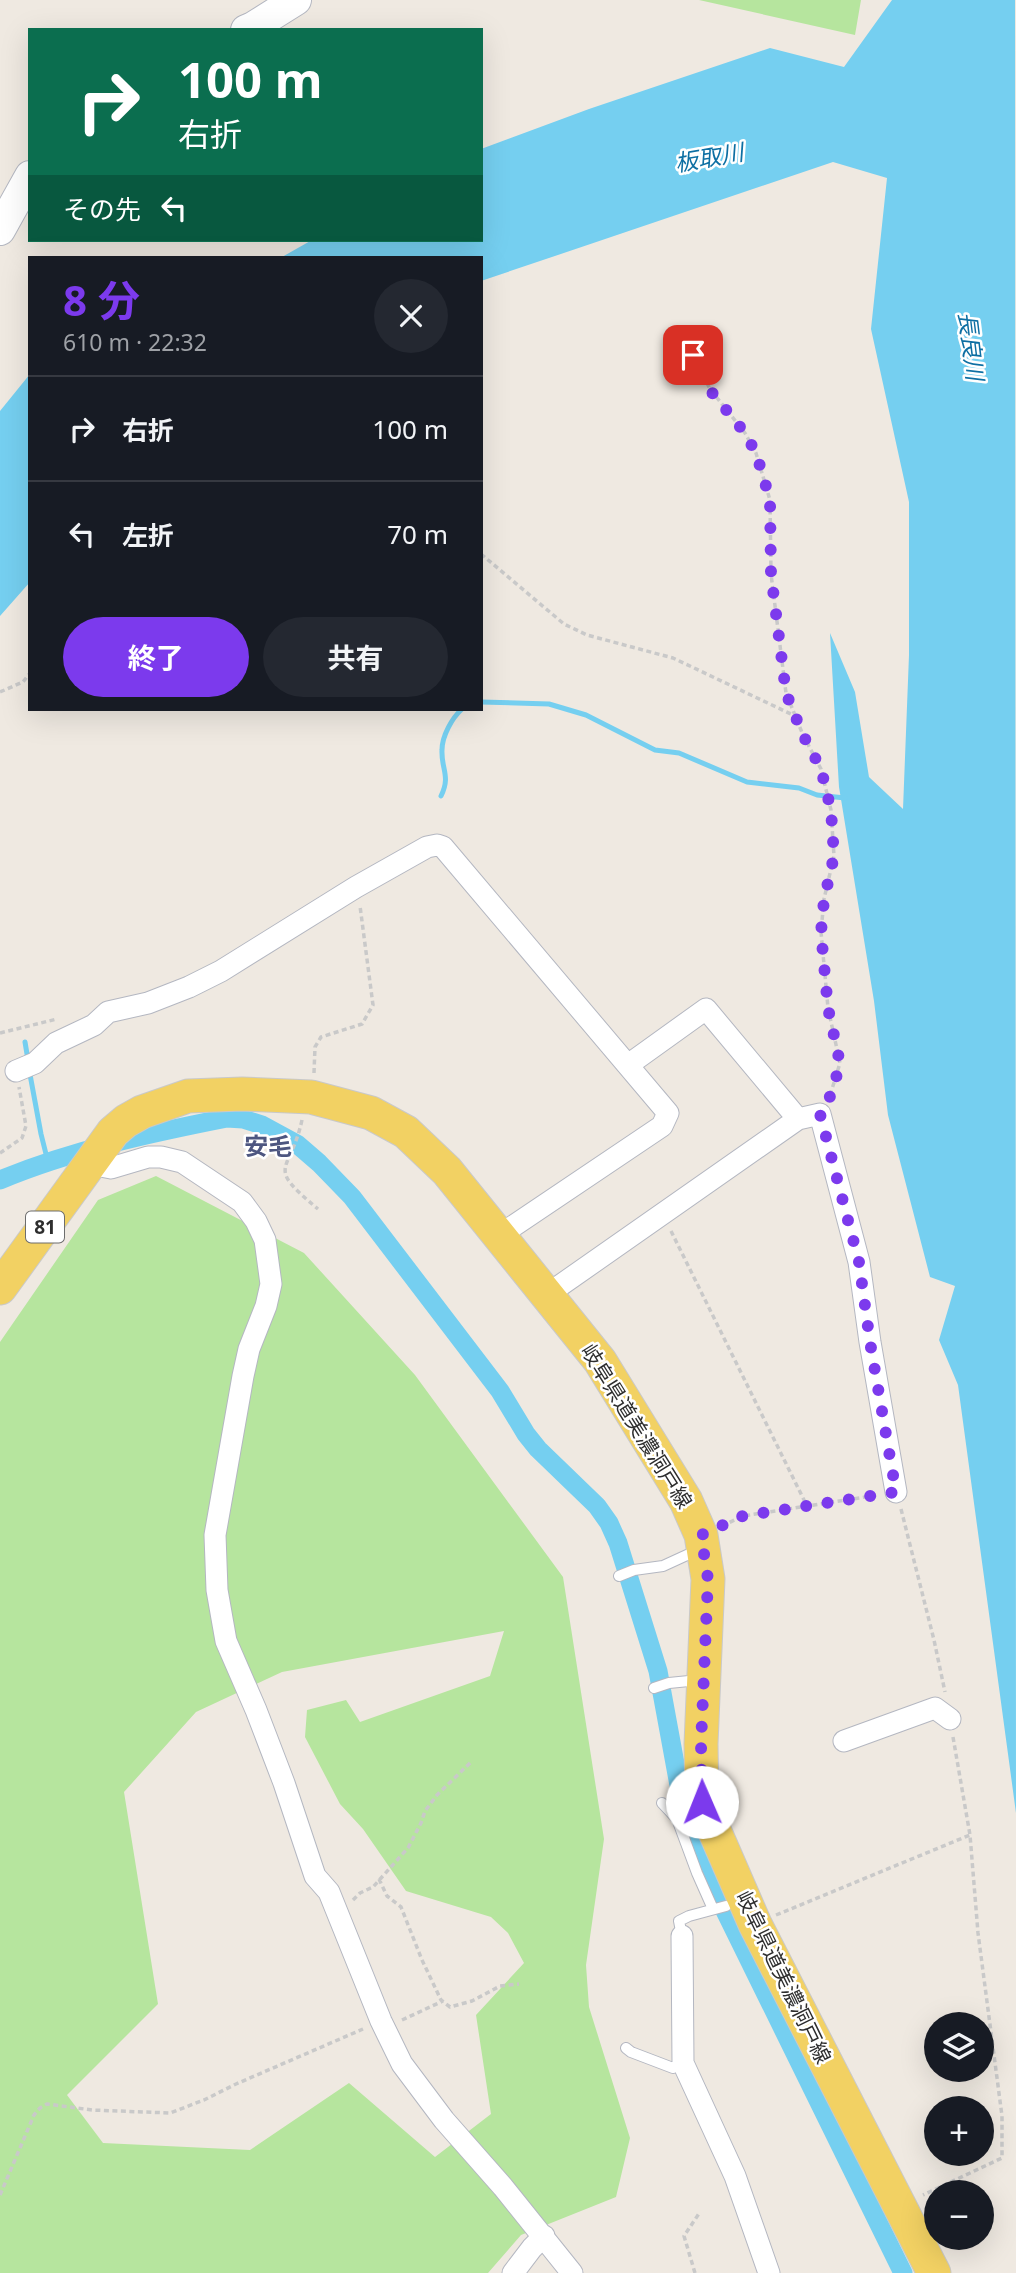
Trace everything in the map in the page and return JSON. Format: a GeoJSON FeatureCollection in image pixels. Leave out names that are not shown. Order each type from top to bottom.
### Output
{"type":"FeatureCollection","features":[{"type":"Feature","properties":{"kind":"main road"},"geometry":{"type":"LineString","coordinates":[[251,28],[296,0]]}},
{"type":"Feature","properties":{"kind":"main road"},"geometry":{"type":"LineString","coordinates":[[0,230],[28,180]]}},
{"type":"Feature","properties":{"kind":"main road","name":"岐阜県道美濃洞戸線"},"geometry":{"type":"LineString","coordinates":[[0,1289],[99,1151],[126,1121],[142,1112],[188,1096],[242,1094],[309,1097],[371,1113],[406,1132],[447,1171],[600,1361],[686,1502],[702,1542],[708,1579],[701,1744],[688,1788],[702,1802],[734,1909],[934,2273]]}},
{"type":"Feature","properties":{"kind":"street"},"geometry":{"type":"LineString","coordinates":[[16,1070],[35,1063],[56,1043],[94,1026],[108,1012],[148,1003],[189,987],[221,971],[356,887],[427,847],[443,847],[667,1113],[662,1126],[500,1235]]}},
{"type":"Feature","properties":{"kind":"street"},"geometry":{"type":"LineString","coordinates":[[628,1065],[706,1009],[798,1119]]}},
{"type":"Feature","properties":{"kind":"street"},"geometry":{"type":"LineString","coordinates":[[548,1294],[798,1119],[820,1114],[859,1262],[896,1492]]}},
{"type":"Feature","properties":{"kind":"street"},"geometry":{"type":"LineString","coordinates":[[99,1151],[111,1168],[148,1157],[182,1162],[242,1202],[256,1221],[265,1240],[271,1284],[266,1306],[249,1349],[215,1535],[217,1590],[226,1641],[284,1783],[315,1876],[329,1892],[402,2064],[444,2120],[544,2236],[572,2273]]}},
{"type":"Feature","properties":{"kind":"street"},"geometry":{"type":"LineString","coordinates":[[844,1741],[935,1708],[950,1719]]}},
{"type":"Feature","properties":{"kind":"street"},"geometry":{"type":"LineString","coordinates":[[682,1937],[683,2063],[735,2176],[769,2273]]}},
{"type":"Feature","properties":{"kind":"street"},"geometry":{"type":"LineString","coordinates":[[513,2273],[544,2236]]}},
{"type":"Feature","properties":{"kind":"lane"},"geometry":{"type":"LineString","coordinates":[[619,1576],[634,1570],[663,1566],[702,1542]]}},
{"type":"Feature","properties":{"kind":"lane"},"geometry":{"type":"LineString","coordinates":[[654,1688],[704,1680]]}},
{"type":"Feature","properties":{"kind":"lane"},"geometry":{"type":"LineString","coordinates":[[662,1803],[677,1819],[697,1873],[734,1909]]}},
{"type":"Feature","properties":{"kind":"lane"},"geometry":{"type":"LineString","coordinates":[[682,1937],[679,1921],[689,1916],[734,1909]]}},
{"type":"Feature","properties":{"kind":"lane"},"geometry":{"type":"LineString","coordinates":[[626,2048],[673,2068],[683,2063]]}},
{"type":"Feature","properties":{"kind":"path"},"geometry":{"type":"LineString","coordinates":[[666,330],[693,355],[709,389],[745,433],[756,453],[770,500],[771,574],[781,670],[795,716],[821,769],[831,810],[833,869],[824,900],[821,932],[828,1008],[840,1063],[832,1093],[820,1114]]}},
{"type":"Feature","properties":{"kind":"path"},"geometry":{"type":"LineString","coordinates":[[483,556],[564,624],[587,635],[673,658],[795,716]]}},
{"type":"Feature","properties":{"kind":"path"},"geometry":{"type":"LineString","coordinates":[[0,692],[23,682],[28,676]]}},
{"type":"Feature","properties":{"kind":"path"},"geometry":{"type":"LineString","coordinates":[[318,1209],[290,1185],[285,1177],[284,1167],[301,1126],[309,1097],[315,1047],[321,1037],[362,1024],[373,1005],[356,887]]}},
{"type":"Feature","properties":{"kind":"path"},"geometry":{"type":"LineString","coordinates":[[0,1153],[22,1138],[26,1126],[16,1070]]}},
{"type":"Feature","properties":{"kind":"path"},"geometry":{"type":"LineString","coordinates":[[664,1213],[807,1506]]}},
{"type":"Feature","properties":{"kind":"path"},"geometry":{"type":"LineString","coordinates":[[702,1542],[743,1516],[896,1492],[934,1640],[970,1835],[978,1933],[1002,2116],[1002,2158],[898,2206]]}},
{"type":"Feature","properties":{"kind":"path"},"geometry":{"type":"LineString","coordinates":[[339,1917],[360,1893],[373,1887],[408,1848],[425,1811],[437,1795],[472,1761]]}},
{"type":"Feature","properties":{"kind":"path"},"geometry":{"type":"LineString","coordinates":[[734,1909],[970,1835]]}},
{"type":"Feature","properties":{"kind":"path"},"geometry":{"type":"LineString","coordinates":[[379,1879],[387,1896],[401,1907],[422,1960],[443,2001],[450,2007],[472,2001],[500,1986],[519,1984]]}},
{"type":"Feature","properties":{"kind":"path"},"geometry":{"type":"LineString","coordinates":[[0,2195],[34,2115],[47,2104],[92,2110],[170,2113],[443,2001]]}},
{"type":"Feature","properties":{"kind":"path"},"geometry":{"type":"LineString","coordinates":[[695,2273],[684,2236],[700,2212]]}},
{"type":"Feature","properties":{"kind":"green space"},"geometry":{"type":"Polygon","coordinates":[[[699,0],[861,0],[855,35],[699,0]]]}},
{"type":"Feature","properties":{"kind":"green space"},"geometry":{"type":"Polygon","coordinates":[[[156,1176],[304,1253],[415,1375],[563,1577],[604,1839],[586,1965],[589,2007],[630,2138],[616,2197],[521,2235],[488,2273],[0,2273],[0,1342],[98,1200],[156,1176]],[[504,1631],[282,1672],[196,1712],[124,1792],[158,2004],[67,2095],[103,2143],[250,2150],[349,2083],[435,2157],[491,2114],[476,2015],[524,1963],[508,1933],[491,1917],[406,1891],[363,1829],[340,1804],[305,1737],[307,1710],[346,1700],[360,1722],[490,1676],[504,1631]]]}},
{"type":"Feature","properties":{"kind":"water"},"geometry":{"type":"Polygon","coordinates":[[[892,0],[1015,0],[1016,1813],[958,1385],[939,1340],[955,1286],[930,1277],[888,1115],[874,1001],[839,787],[830,633],[855,692],[869,777],[903,809],[909,655],[909,502],[871,329],[887,178],[833,162],[483,280],[483,256],[284,256],[308,242],[483,242],[483,148],[589,109],[770,48],[844,67],[892,0]]]}},
{"type":"Feature","properties":{"kind":"water"},"geometry":{"type":"Polygon","coordinates":[[[28,376],[28,584],[0,616],[0,411],[28,376]]]}},
{"type":"Feature","properties":{"kind":"waterway"},"geometry":{"type":"LineString","coordinates":[[483,702],[549,704],[586,715],[655,750],[679,753],[747,782],[799,788],[817,795],[845,798]]}},
{"type":"Feature","properties":{"kind":"waterway"},"geometry":{"type":"LineString","coordinates":[[441,796],[445,783],[442,745],[451,722],[460,711]]}},
{"type":"Feature","properties":{"kind":"waterway"},"geometry":{"type":"LineString","coordinates":[[25,1042],[28,1060]]}},
{"type":"Feature","properties":{"kind":"waterway"},"geometry":{"type":"LineString","coordinates":[[29,1069],[48,1162]]}},
{"type":"Feature","properties":{"kind":"waterway"},"geometry":{"type":"LineString","coordinates":[[0,1180],[83,1151],[227,1118],[243,1119],[262,1125],[297,1144],[352,1197],[500,1391],[526,1434],[597,1506],[609,1523],[618,1543],[658,1671],[683,1807],[703,1866],[903,2273]]}},
{"type":"Feature","properties":{"kind":"district","name":"安毛"},"geometry":{"type":"Point","coordinates":[268,1145]}},
{"type":"Feature","properties":{"kind":"route"},"geometry":{"type":"LineString","coordinates":[[693,355],[709,389],[745,433],[756,453],[763,476],[770,500],[771,574],[781,670],[786,693],[803,735],[821,769],[831,810],[833,869],[824,900],[821,932],[828,1008],[840,1063],[832,1093],[820,1114],[859,1262],[896,1492],[743,1516],[701,1535],[708,1579],[701,1744],[702,1802]]}},
{"type":"Feature","properties":{"kind":"water label","name":"板取川"},"geometry":{"type":"Point","coordinates":[709,157]}},
{"type":"Feature","properties":{"kind":"water label","name":"長良川"},"geometry":{"type":"Point","coordinates":[972,346]}}]}
